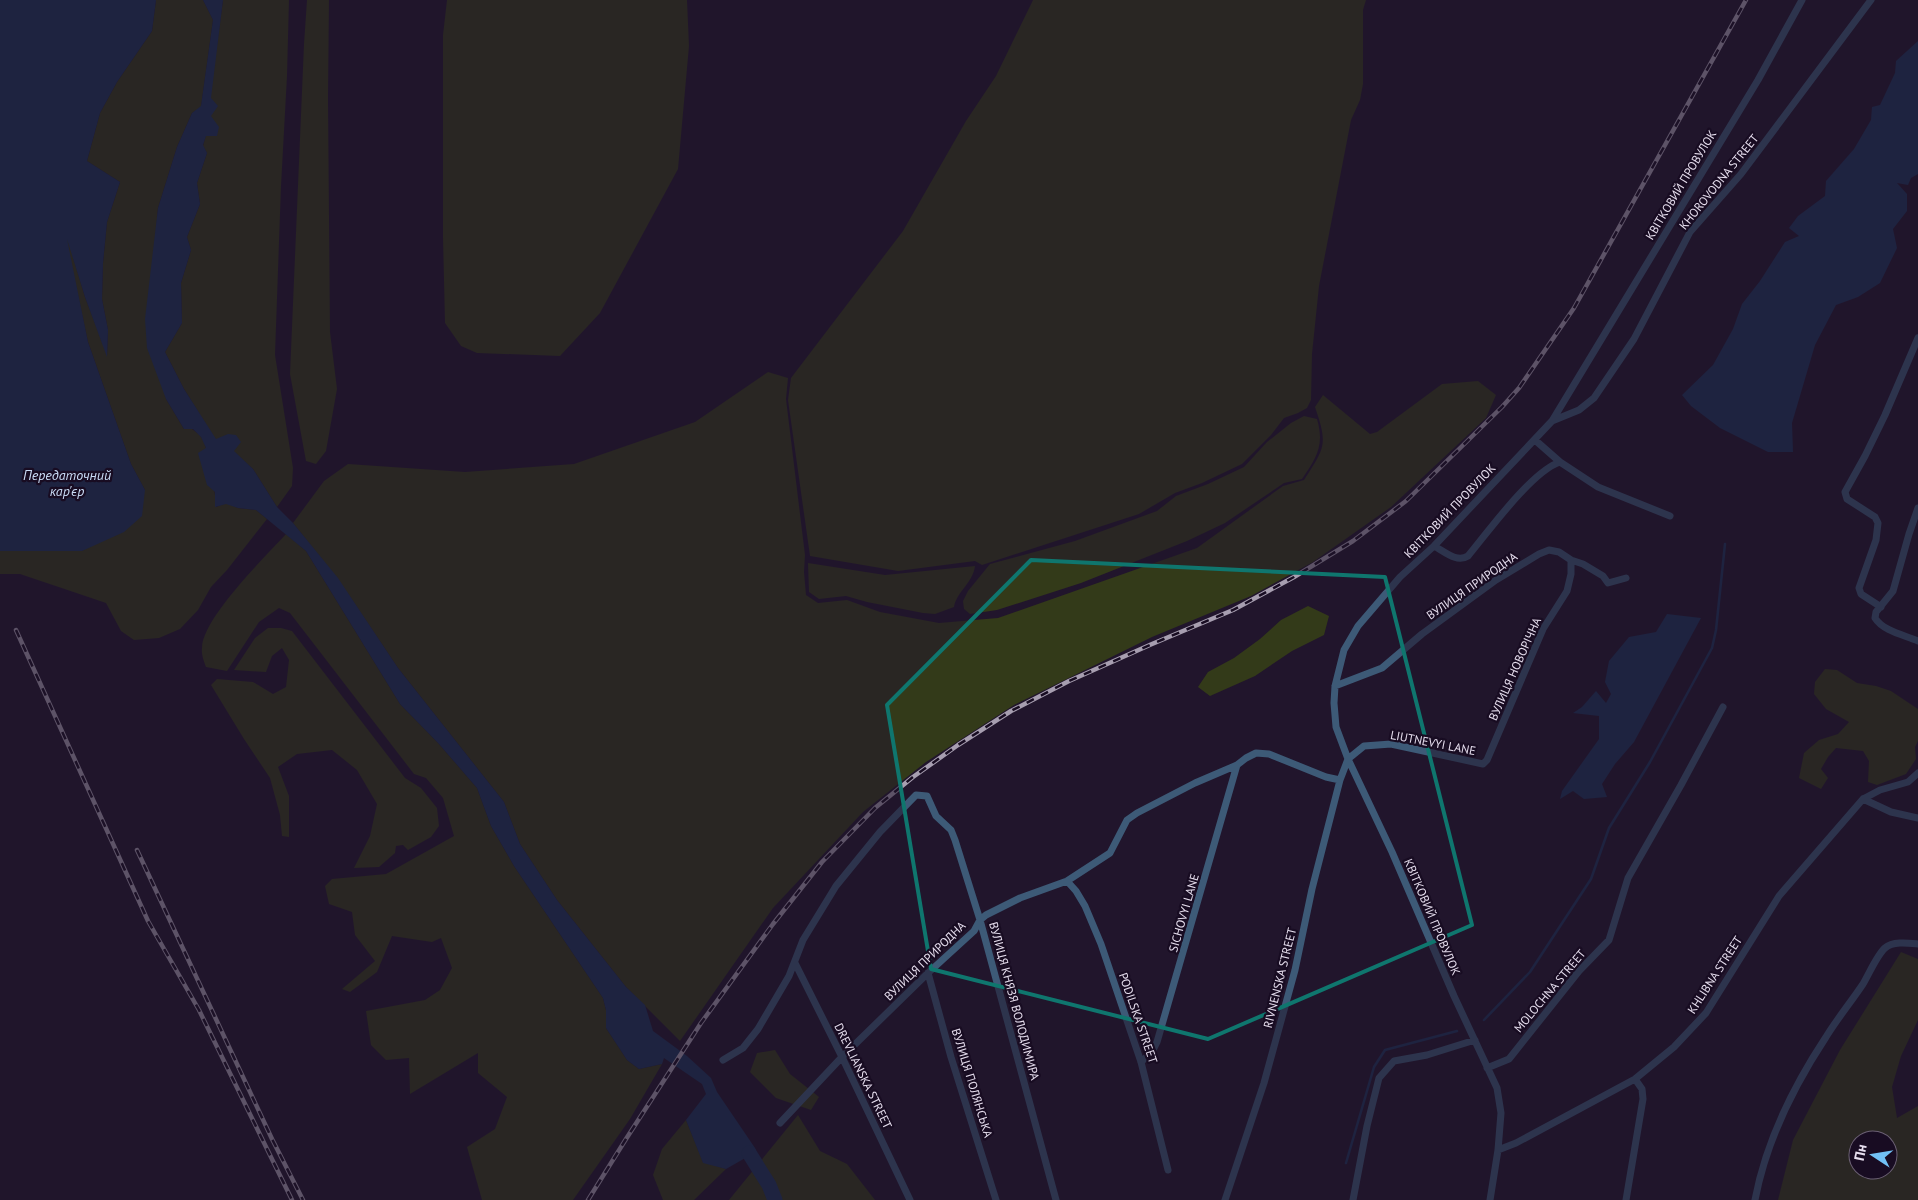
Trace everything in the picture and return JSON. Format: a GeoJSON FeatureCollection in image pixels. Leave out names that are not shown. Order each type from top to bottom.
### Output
{"type":"FeatureCollection","features":[{"type":"Feature","properties":{"kind":"street","name":"КВІТКОВИЙ ПРОВУЛОК"},"geometry":{"type":"LineString","coordinates":[[1487,1068],[1392,852],[1348,759],[1336,727],[1335,686],[1344,650],[1358,626],[1400,577],[1434,546],[1552,421],[1758,80],[1802,0]]}},
{"type":"Feature","properties":{"kind":"street","name":"KHOROVODNA STREET"},"geometry":{"type":"LineString","coordinates":[[1552,421],[1579,410],[1594,398],[1634,339],[1690,232],[1741,174],[1871,0]]}},
{"type":"Feature","properties":{"kind":"street"},"geometry":{"type":"LineString","coordinates":[[1881,607],[1861,594],[1859,588],[1879,530],[1878,523],[1875,518],[1847,499],[1845,492],[1885,415],[1918,338]]}},
{"type":"Feature","properties":{"kind":"street"},"geometry":{"type":"LineString","coordinates":[[1534,440],[1560,462],[1598,487],[1670,516]]}},
{"type":"Feature","properties":{"kind":"street"},"geometry":{"type":"LineString","coordinates":[[1434,546],[1457,559],[1463,559],[1468,556],[1525,489],[1544,471],[1560,462]]}},
{"type":"Feature","properties":{"kind":"street"},"geometry":{"type":"LineString","coordinates":[[1918,508],[1893,591],[1876,612],[1875,618],[1879,624],[1918,641]]}},
{"type":"Feature","properties":{"kind":"street","name":"ВУЛИЦЯ ПРИРОДНА"},"geometry":{"type":"LineString","coordinates":[[1335,686],[1382,668],[1422,634],[1496,580],[1549,550],[1559,552],[1593,570],[1603,576],[1608,583],[1626,578]]}},
{"type":"Feature","properties":{"kind":"street","name":"ВУЛИЦЯ НОВОРІЧНА"},"geometry":{"type":"LineString","coordinates":[[1487,760],[1543,629],[1567,591],[1571,574],[1571,560]]}},
{"type":"Feature","properties":{"kind":"street","name":"MOLOCHNA STREET"},"geometry":{"type":"LineString","coordinates":[[1487,1068],[1509,1059],[1579,970],[1609,940],[1628,878],[1723,707]]}},
{"type":"Feature","properties":{"kind":"street","name":"LIUTNEVYI LANE"},"geometry":{"type":"LineString","coordinates":[[1348,759],[1364,746],[1391,744],[1479,764],[1483,764],[1487,760]]}},
{"type":"Feature","properties":{"kind":"street","name":"ВУЛИЦЯ ПРИРОДНА"},"geometry":{"type":"LineString","coordinates":[[780,1122],[842,1057],[974,931],[980,920],[1011,902],[1067,882],[1110,853],[1127,820],[1137,813],[1195,783],[1237,765],[1256,753],[1269,754],[1326,777],[1340,780]]}},
{"type":"Feature","properties":{"kind":"street","name":"RIVNENSKA STREET"},"geometry":{"type":"LineString","coordinates":[[1225,1200],[1264,1083],[1292,979],[1312,889],[1340,780],[1348,759]]}},
{"type":"Feature","properties":{"kind":"street","name":"SICHOVYI LANE"},"geometry":{"type":"LineString","coordinates":[[1141,1062],[1152,1052],[1157,1042],[1237,765]]}},
{"type":"Feature","properties":{"kind":"street","name":"KHLIBNA STREET"},"geometry":{"type":"LineString","coordinates":[[1635,1079],[1674,1047],[1706,1014],[1779,896],[1863,799],[1880,790],[1908,782],[1918,773]]}},
{"type":"Feature","properties":{"kind":"street","name":"ВУЛИЦЯ КНЯЗЯ ВОЛОДИМИРА"},"geometry":{"type":"LineString","coordinates":[[795,963],[803,940],[831,894],[890,820],[916,795],[927,796],[936,816],[951,830],[955,840],[980,920],[1056,1200]]}},
{"type":"Feature","properties":{"kind":"street"},"geometry":{"type":"LineString","coordinates":[[1863,799],[1891,812],[1918,818]]}},
{"type":"Feature","properties":{"kind":"street","name":"PODILSKA STREET"},"geometry":{"type":"LineString","coordinates":[[1067,882],[1076,891],[1085,906],[1101,944],[1141,1062],[1168,1170]]}},
{"type":"Feature","properties":{"kind":"street"},"geometry":{"type":"LineString","coordinates":[[1756,1200],[1758,1186],[1775,1129],[1798,1083],[1826,1037],[1863,983],[1884,948],[1892,944],[1918,944]]}},
{"type":"Feature","properties":{"kind":"street"},"geometry":{"type":"LineString","coordinates":[[723,1060],[742,1048],[758,1029],[780,995],[795,963]]}},
{"type":"Feature","properties":{"kind":"street","name":"DREVLIANSKA STREET"},"geometry":{"type":"LineString","coordinates":[[795,963],[910,1200]]}},
{"type":"Feature","properties":{"kind":"street","name":"ВУЛИЦЯ ПОЛЯНСЬКА"},"geometry":{"type":"LineString","coordinates":[[928,973],[951,1057],[996,1200]]}},
{"type":"Feature","properties":{"kind":"street"},"geometry":{"type":"LineString","coordinates":[[1353,1200],[1367,1126],[1379,1078],[1394,1061],[1427,1055],[1475,1040]]}},
{"type":"Feature","properties":{"kind":"street"},"geometry":{"type":"LineString","coordinates":[[1487,1068],[1497,1088],[1500,1100],[1498,1150],[1490,1200]]}},
{"type":"Feature","properties":{"kind":"street"},"geometry":{"type":"LineString","coordinates":[[1498,1150],[1516,1143],[1635,1079],[1642,1089],[1643,1099],[1626,1200]]}},
{"type":"Feature","properties":{"kind":"highlighted area"},"geometry":{"type":"Polygon","coordinates":[[[1031,560],[1385,577],[1472,925],[1208,1039],[931,969],[887,705],[1031,560]]]}},
{"type":"Feature","properties":{"kind":"green space"},"geometry":{"type":"Polygon","coordinates":[[[156,0],[203,0],[213,20],[201,107],[192,113],[177,147],[158,208],[154,251],[166,399],[184,429],[192,429],[200,436],[204,443],[212,471],[216,507],[226,503],[238,508],[256,510],[267,519],[227,570],[211,587],[198,610],[180,629],[159,638],[134,640],[121,631],[106,603],[20,574],[0,574],[0,551],[82,551],[145,490],[131,464],[88,342],[67,237],[85,297],[107,355],[108,330],[102,299],[103,263],[107,222],[120,182],[87,161],[100,113],[117,82],[152,31],[156,0]]]}},
{"type":"Feature","properties":{"kind":"green space"},"geometry":{"type":"Polygon","coordinates":[[[223,0],[289,0],[275,355],[293,468],[292,486],[277,507],[253,469],[233,451],[216,440],[184,389],[165,352],[182,323],[181,283],[191,250],[187,237],[200,204],[197,183],[207,153],[203,146],[211,116],[210,98],[223,0]]]}},
{"type":"Feature","properties":{"kind":"green space"},"geometry":{"type":"Polygon","coordinates":[[[307,0],[329,0],[330,332],[337,389],[326,451],[316,464],[306,461],[290,374],[307,0]]]}},
{"type":"Feature","properties":{"kind":"green space"},"geometry":{"type":"Polygon","coordinates":[[[447,0],[687,0],[689,46],[678,169],[600,313],[560,356],[477,353],[461,346],[445,323],[443,35],[447,0]]]}},
{"type":"Feature","properties":{"kind":"green space"},"geometry":{"type":"Polygon","coordinates":[[[1033,0],[1366,0],[1363,10],[1363,84],[1360,100],[1351,120],[1319,286],[1312,354],[1311,400],[1307,408],[1284,418],[1271,435],[1242,464],[1202,483],[1175,493],[1139,514],[982,565],[975,561],[898,571],[810,556],[788,400],[791,378],[903,231],[966,121],[996,76],[1033,0]]]}},
{"type":"Feature","properties":{"kind":"green space"},"geometry":{"type":"Polygon","coordinates":[[[768,372],[788,378],[786,399],[805,555],[806,595],[818,603],[847,600],[880,612],[939,623],[998,618],[1197,548],[1283,486],[1304,480],[1316,460],[1322,445],[1322,430],[1315,407],[1323,395],[1370,434],[1377,432],[1442,384],[1478,381],[1496,395],[1486,418],[1391,507],[1313,562],[1251,596],[1152,637],[1014,705],[926,762],[863,812],[773,908],[680,1041],[626,987],[557,900],[520,844],[504,802],[398,668],[338,579],[293,523],[324,481],[348,464],[465,472],[574,464],[695,422],[768,372]]]}},
{"type":"Feature","properties":{"kind":"green space"},"geometry":{"type":"Polygon","coordinates":[[[1304,416],[1317,419],[1320,437],[1315,458],[1302,479],[1284,483],[1225,523],[1187,541],[1081,583],[997,610],[970,614],[964,609],[963,601],[968,591],[990,564],[1075,541],[1157,511],[1176,496],[1208,484],[1244,467],[1267,442],[1291,423],[1304,416]]]}},
{"type":"Feature","properties":{"kind":"green space"},"geometry":{"type":"Polygon","coordinates":[[[286,534],[306,551],[400,704],[439,744],[477,788],[491,826],[514,866],[603,998],[606,1010],[606,1028],[627,1060],[639,1069],[662,1064],[630,1119],[573,1200],[482,1200],[467,1147],[495,1129],[507,1097],[478,1073],[478,1053],[410,1094],[409,1058],[386,1060],[371,1045],[366,1011],[425,1000],[440,990],[452,968],[441,938],[432,942],[392,936],[377,972],[350,992],[342,989],[375,961],[355,935],[352,912],[329,904],[325,886],[332,879],[386,874],[454,836],[443,798],[426,778],[414,774],[290,613],[279,608],[259,622],[227,671],[206,667],[202,648],[212,621],[236,589],[286,534]]]}},
{"type":"Feature","properties":{"kind":"green space"},"geometry":{"type":"Polygon","coordinates":[[[808,563],[885,575],[975,566],[974,572],[958,596],[954,607],[935,614],[867,602],[846,596],[819,599],[809,592],[808,563]]]}},
{"type":"Feature","properties":{"kind":"green space"},"geometry":{"type":"Polygon","coordinates":[[[1308,606],[1329,616],[1324,635],[1292,651],[1255,676],[1210,696],[1198,687],[1208,672],[1234,658],[1260,639],[1281,620],[1308,606]]]}},
{"type":"Feature","properties":{"kind":"green space"},"geometry":{"type":"Polygon","coordinates":[[[268,628],[281,628],[292,631],[405,778],[421,788],[437,808],[439,826],[431,837],[408,850],[403,845],[396,846],[395,853],[379,867],[354,868],[370,836],[377,804],[357,770],[332,750],[297,754],[278,767],[289,796],[289,837],[282,836],[280,815],[270,778],[211,685],[217,679],[253,682],[273,694],[286,687],[289,660],[282,648],[272,656],[266,672],[234,670],[255,638],[268,628]]]}},
{"type":"Feature","properties":{"kind":"green space"},"geometry":{"type":"Polygon","coordinates":[[[1825,669],[1837,670],[1857,683],[1891,691],[1918,709],[1916,759],[1906,774],[1877,785],[1868,782],[1869,761],[1863,751],[1836,748],[1821,769],[1828,778],[1821,789],[1799,778],[1804,753],[1819,740],[1838,734],[1849,722],[1826,709],[1814,694],[1815,682],[1825,669]]]}},
{"type":"Feature","properties":{"kind":"green space"},"geometry":{"type":"Polygon","coordinates":[[[1901,952],[1918,959],[1918,1020],[1901,1056],[1892,1087],[1897,1118],[1918,1106],[1918,1200],[1778,1200],[1793,1140],[1840,1050],[1901,952]]]}},
{"type":"Feature","properties":{"kind":"green space"},"geometry":{"type":"Polygon","coordinates":[[[775,1050],[790,1074],[819,1097],[811,1110],[776,1098],[750,1072],[757,1053],[775,1050]]]}},
{"type":"Feature","properties":{"kind":"green space"},"geometry":{"type":"Polygon","coordinates":[[[798,1115],[820,1151],[847,1164],[875,1200],[729,1200],[798,1115]]]}},
{"type":"Feature","properties":{"kind":"green space"},"geometry":{"type":"Polygon","coordinates":[[[686,1120],[703,1162],[726,1169],[694,1200],[663,1200],[653,1175],[662,1149],[686,1120]]]}},
{"type":"Feature","properties":{"kind":"water","name":"Передаточний кар'єр"},"geometry":{"type":"Polygon","coordinates":[[[0,0],[156,0],[152,31],[117,82],[100,113],[87,161],[120,182],[107,222],[103,263],[102,299],[108,330],[107,357],[85,297],[67,239],[88,342],[131,464],[145,490],[142,516],[124,532],[82,551],[0,551],[0,0]]]}},
{"type":"Feature","properties":{"kind":"water"},"geometry":{"type":"Polygon","coordinates":[[[203,0],[223,0],[211,98],[218,106],[211,116],[219,127],[217,136],[206,136],[203,145],[207,153],[197,183],[200,204],[187,237],[191,250],[181,283],[182,323],[165,352],[184,389],[216,439],[228,434],[236,435],[241,442],[234,451],[253,469],[277,507],[293,523],[338,578],[398,668],[504,802],[520,844],[557,900],[626,987],[645,1005],[653,1031],[687,1056],[711,1078],[717,1092],[755,1148],[762,1165],[759,1170],[747,1157],[726,1169],[703,1163],[686,1120],[706,1094],[702,1084],[664,1058],[662,1064],[639,1069],[627,1060],[606,1028],[606,1010],[603,998],[514,866],[491,826],[477,788],[439,744],[400,704],[306,551],[256,510],[238,508],[226,504],[215,507],[215,492],[207,485],[198,453],[206,448],[201,437],[193,429],[184,429],[166,399],[147,348],[145,319],[158,208],[177,147],[192,113],[201,106],[213,20],[203,0]]]}},
{"type":"Feature","properties":{"kind":"water"},"geometry":{"type":"Polygon","coordinates":[[[1918,41],[1918,174],[1911,178],[1908,185],[1897,183],[1907,194],[1907,211],[1893,229],[1897,248],[1880,283],[1858,297],[1836,305],[1815,345],[1792,423],[1793,452],[1768,452],[1720,428],[1691,406],[1682,395],[1713,365],[1733,329],[1742,304],[1760,281],[1785,242],[1799,236],[1789,228],[1798,216],[1825,196],[1826,181],[1854,149],[1871,120],[1872,107],[1880,105],[1895,73],[1896,61],[1918,41]]]}},
{"type":"Feature","properties":{"kind":"water"},"geometry":{"type":"Polygon","coordinates":[[[1667,614],[1701,618],[1634,742],[1615,764],[1602,784],[1607,797],[1584,799],[1573,791],[1560,799],[1562,791],[1599,739],[1599,716],[1573,713],[1582,707],[1596,691],[1606,703],[1611,694],[1605,682],[1609,661],[1629,637],[1656,632],[1667,614]]]}},
{"type":"Feature","properties":{"kind":"waterway"},"geometry":{"type":"LineString","coordinates":[[1484,1020],[1530,972],[1591,879],[1609,828],[1650,762],[1712,648],[1716,630],[1725,544]]}},
{"type":"Feature","properties":{"kind":"waterway"},"geometry":{"type":"LineString","coordinates":[[1346,1163],[1374,1067],[1385,1050],[1457,1031]]}},
{"type":"Feature","properties":{"kind":"waterway"},"geometry":{"type":"LineString","coordinates":[[749,1153],[769,1185],[775,1200]]}},
{"type":"Feature","properties":{"kind":"railway"},"geometry":{"type":"LineString","coordinates":[[588,1200],[701,1023],[773,924],[822,862],[875,808],[913,777],[1011,711],[1069,681],[1233,610],[1294,577],[1353,541],[1406,501],[1502,407],[1519,388],[1574,308],[1746,0]]}},
{"type":"Feature","properties":{"kind":"railway"},"geometry":{"type":"LineString","coordinates":[[16,630],[148,921],[199,1010],[292,1200]]}},
{"type":"Feature","properties":{"kind":"railway"},"geometry":{"type":"LineString","coordinates":[[137,850],[272,1139],[303,1200]]}}]}
